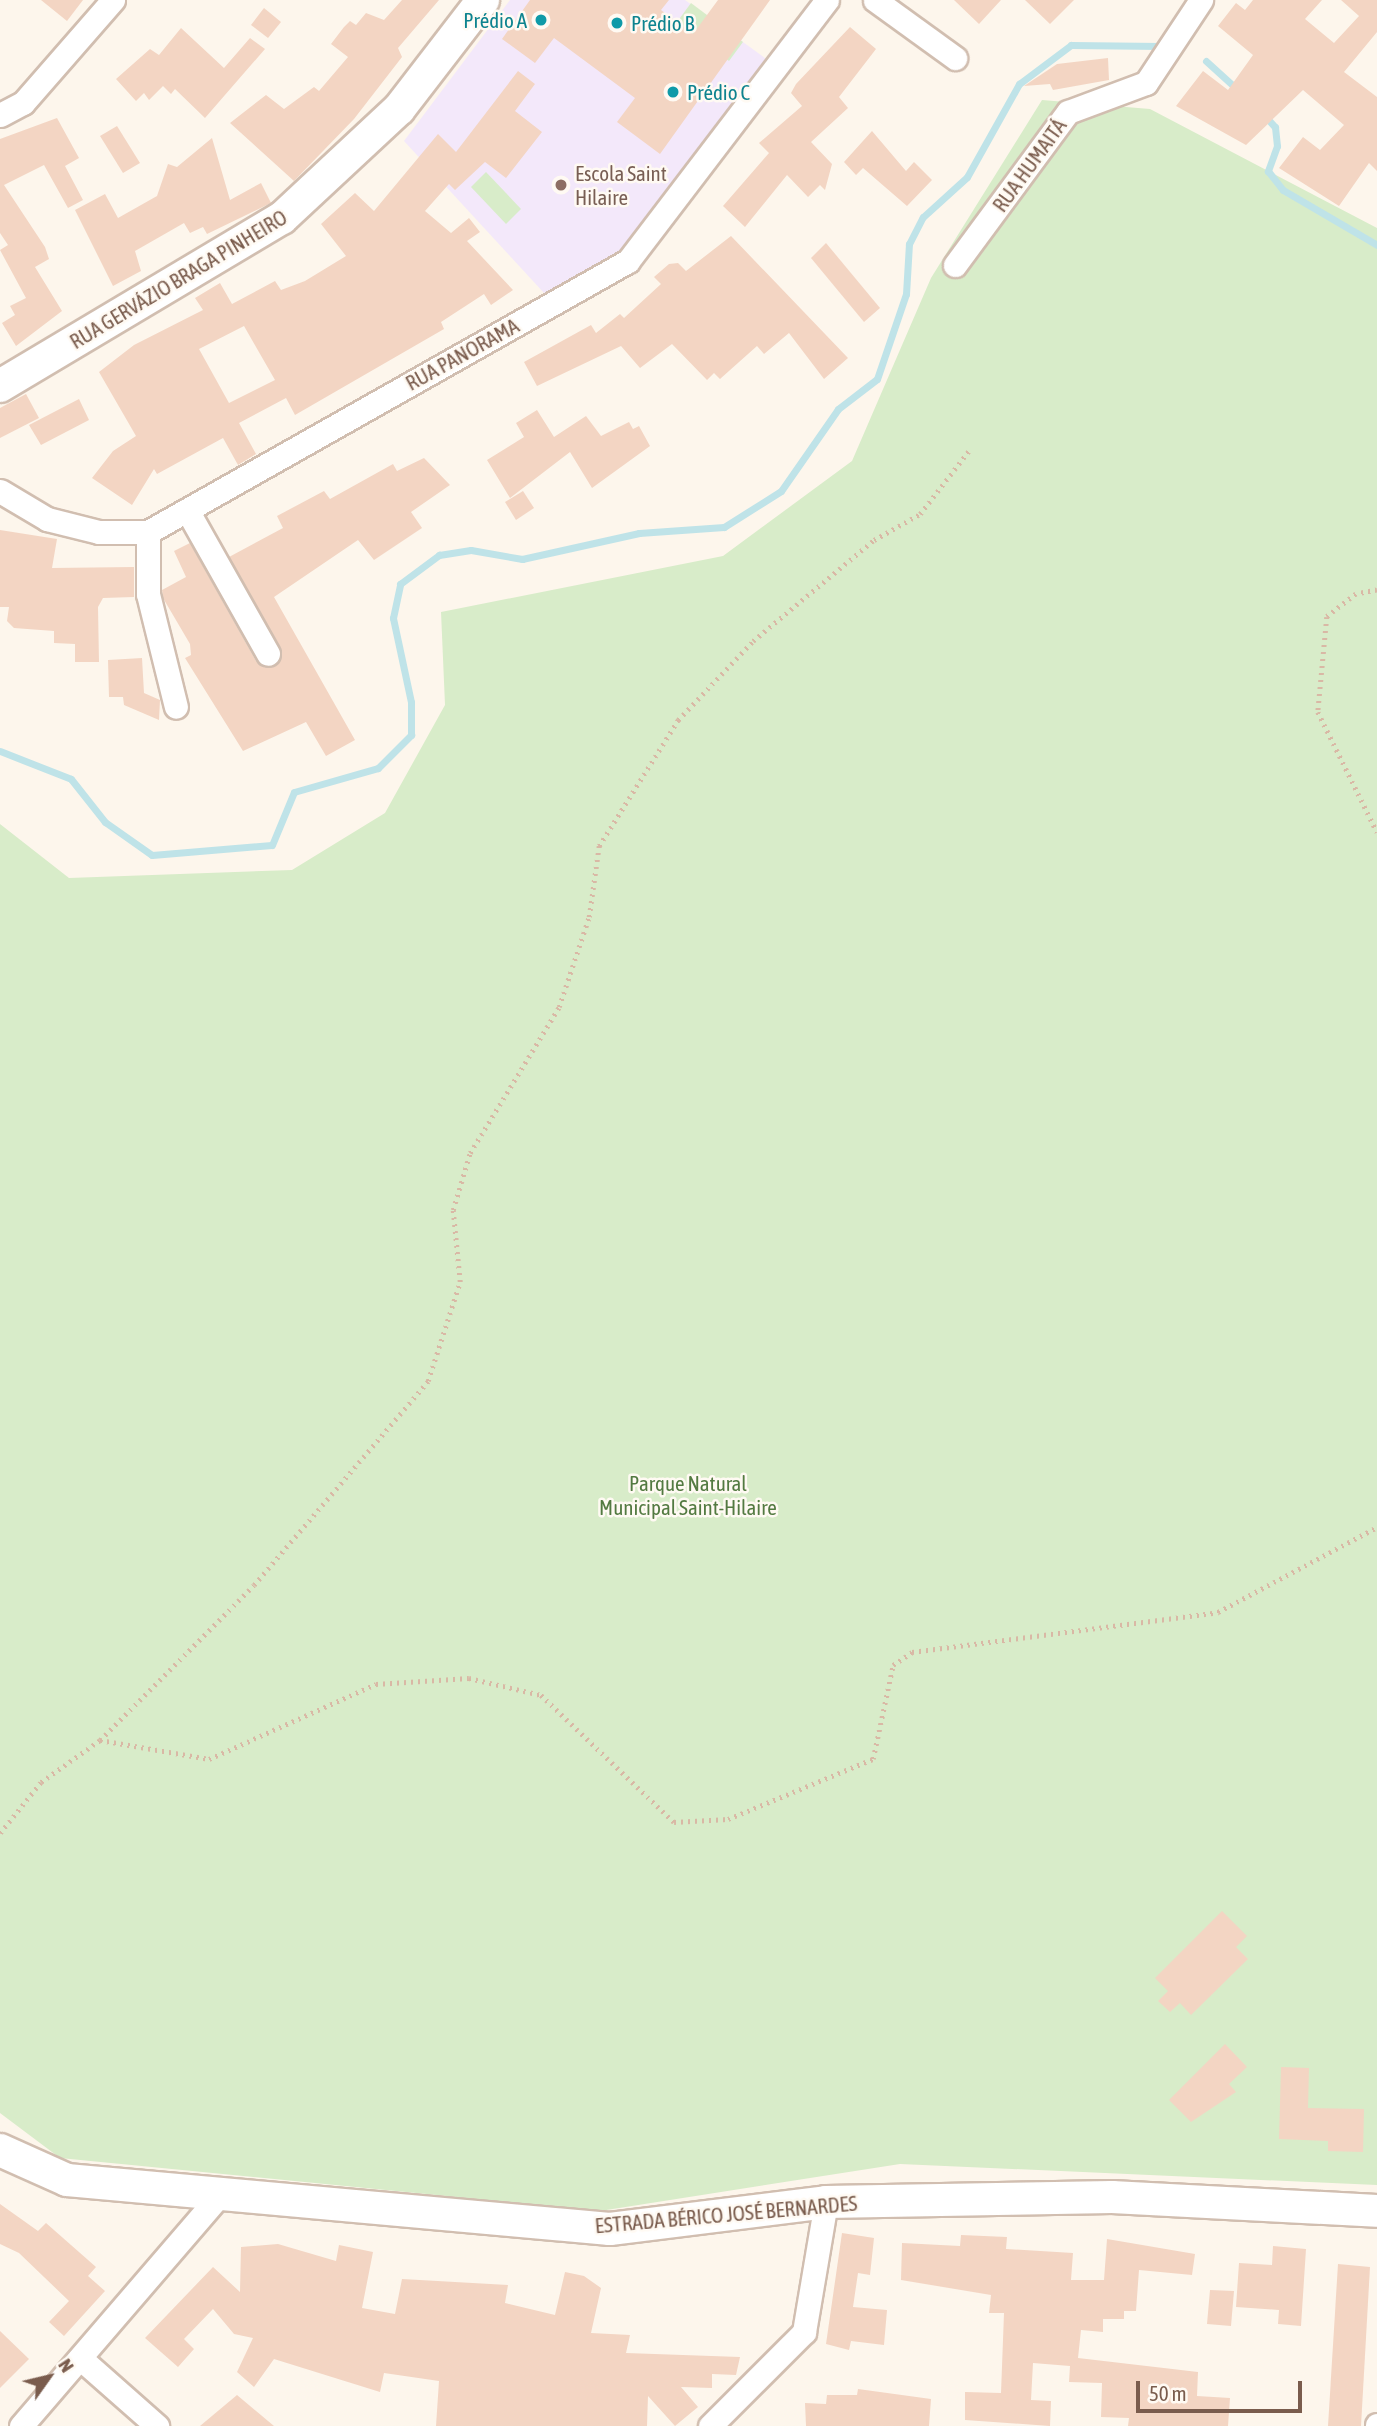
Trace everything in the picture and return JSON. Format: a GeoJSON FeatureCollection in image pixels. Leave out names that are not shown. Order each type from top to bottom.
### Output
{"type":"FeatureCollection","features":[{"type":"Feature","properties":{"kind":"main road","name":"RUA GERVÁZIO BRAGA PINHEIRO"},"geometry":{"type":"LineString","coordinates":[[0,386],[282,219],[399,109],[483,0]]}},
{"type":"Feature","properties":{"kind":"main road","name":"ESTRADA BÉRICO JOSÉ BERNARDES"},"geometry":{"type":"LineString","coordinates":[[0,2150],[67,2180],[217,2198],[610,2229],[826,2202],[1112,2197],[1377,2211]]}},
{"type":"Feature","properties":{"kind":"street"},"geometry":{"type":"LineString","coordinates":[[0,115],[23,103],[113,0]]}},
{"type":"Feature","properties":{"kind":"street","name":"RUA PANORAMA"},"geometry":{"type":"LineString","coordinates":[[0,491],[47,519],[99,532],[148,532],[628,261],[827,0]]}},
{"type":"Feature","properties":{"kind":"street"},"geometry":{"type":"LineString","coordinates":[[875,0],[955,58]]}},
{"type":"Feature","properties":{"kind":"street","name":"RUA HUMAITÁ"},"geometry":{"type":"LineString","coordinates":[[955,265],[1068,112],[1146,83],[1201,0]]}},
{"type":"Feature","properties":{"kind":"street"},"geometry":{"type":"LineString","coordinates":[[187,510],[268,654]]}},
{"type":"Feature","properties":{"kind":"street"},"geometry":{"type":"LineString","coordinates":[[148,532],[148,594],[176,707]]}},
{"type":"Feature","properties":{"kind":"street"},"geometry":{"type":"LineString","coordinates":[[20,2426],[217,2198]]}},
{"type":"Feature","properties":{"kind":"street"},"geometry":{"type":"LineString","coordinates":[[710,2426],[804,2332],[826,2202]]}},
{"type":"Feature","properties":{"kind":"street"},"geometry":{"type":"LineString","coordinates":[[79,2358],[157,2426]]}},
{"type":"Feature","properties":{"kind":"path"},"geometry":{"type":"LineString","coordinates":[[0,1833],[40,1782],[100,1740],[254,1585],[428,1381],[460,1282],[453,1210],[470,1153],[559,1007],[589,917],[598,846],[678,720],[753,641],[874,540],[920,514],[971,448]]}},
{"type":"Feature","properties":{"kind":"path"},"geometry":{"type":"LineString","coordinates":[[1377,590],[1356,594],[1327,617],[1318,712],[1377,832]]}},
{"type":"Feature","properties":{"kind":"path"},"geometry":{"type":"LineString","coordinates":[[100,1740],[209,1759],[376,1684],[469,1678],[541,1695],[674,1822],[728,1819],[873,1759],[893,1665],[912,1652],[1219,1612],[1377,1527]]}},
{"type":"Feature","properties":{"kind":"shaded area","name":"Escola Saint Hilaire"},"geometry":{"type":"Polygon","coordinates":[[[510,0],[685,0],[769,61],[622,254],[544,293],[404,141],[510,0]]]}},
{"type":"Feature","properties":{"kind":"green space"},"geometry":{"type":"Polygon","coordinates":[[[691,3],[743,42],[729,61],[677,22],[691,3]]]}},
{"type":"Feature","properties":{"kind":"green space","name":"Parque Natural Municipal Saint-Hilaire"},"geometry":{"type":"Polygon","coordinates":[[[1042,100],[1150,109],[1377,228],[1377,2185],[900,2164],[600,2211],[60,2158],[0,2113],[0,824],[69,878],[292,870],[385,813],[445,705],[441,612],[723,556],[852,461],[931,278],[1042,100]]]}},
{"type":"Feature","properties":{"kind":"green space"},"geometry":{"type":"Polygon","coordinates":[[[486,172],[521,209],[506,224],[471,187],[486,172]]]}},
{"type":"Feature","properties":{"kind":"building"},"geometry":{"type":"Polygon","coordinates":[[[41,0],[83,0],[67,21],[41,0]]]}},
{"type":"Feature","properties":{"kind":"building"},"geometry":{"type":"Polygon","coordinates":[[[402,0],[439,0],[398,48],[402,57],[354,119],[294,181],[230,123],[266,95],[284,109],[314,87],[319,91],[348,57],[331,44],[344,27],[350,21],[356,25],[366,13],[384,20],[402,0]]]}},
{"type":"Feature","properties":{"kind":"building"},"geometry":{"type":"Polygon","coordinates":[[[530,0],[669,0],[661,10],[693,34],[718,0],[770,0],[660,154],[617,122],[635,98],[554,38],[535,63],[502,39],[530,0]]]}},
{"type":"Feature","properties":{"kind":"building"},"geometry":{"type":"Polygon","coordinates":[[[954,0],[1001,0],[979,24],[954,0]]]}},
{"type":"Feature","properties":{"kind":"building"},"geometry":{"type":"Polygon","coordinates":[[[1025,0],[1074,0],[1050,24],[1025,0]]]}},
{"type":"Feature","properties":{"kind":"building"},"geometry":{"type":"Polygon","coordinates":[[[1253,0],[1322,0],[1305,19],[1334,43],[1359,16],[1341,0],[1377,0],[1377,32],[1344,72],[1377,97],[1377,171],[1369,163],[1339,206],[1279,168],[1303,137],[1320,150],[1344,125],[1303,90],[1246,145],[1176,106],[1203,71],[1228,90],[1253,55],[1218,26],[1236,3],[1245,10],[1253,0]]]}},
{"type":"Feature","properties":{"kind":"building"},"geometry":{"type":"Polygon","coordinates":[[[264,8],[281,22],[268,38],[251,25],[264,8]]]}},
{"type":"Feature","properties":{"kind":"building"},"geometry":{"type":"Polygon","coordinates":[[[850,27],[876,49],[839,97],[848,108],[811,142],[832,164],[825,190],[820,185],[808,197],[787,175],[745,227],[723,206],[769,153],[759,143],[802,106],[791,93],[796,84],[850,27]]]}},
{"type":"Feature","properties":{"kind":"building"},"geometry":{"type":"Polygon","coordinates":[[[181,28],[224,68],[250,38],[265,49],[205,118],[175,89],[171,94],[163,86],[149,100],[144,93],[136,101],[116,79],[150,49],[159,55],[181,28]]]}},
{"type":"Feature","properties":{"kind":"building"},"geometry":{"type":"Polygon","coordinates":[[[1108,58],[1109,80],[1053,90],[1050,84],[1024,86],[1057,64],[1108,58]]]}},
{"type":"Feature","properties":{"kind":"building"},"geometry":{"type":"Polygon","coordinates":[[[518,71],[535,84],[515,111],[542,132],[506,178],[485,162],[455,190],[449,184],[425,211],[451,233],[469,218],[480,232],[467,241],[513,290],[491,305],[484,294],[441,322],[444,329],[295,415],[286,398],[239,423],[256,454],[238,465],[223,438],[157,474],[154,469],[132,505],[92,478],[113,451],[136,436],[99,372],[134,345],[203,310],[195,298],[220,283],[232,304],[275,281],[281,290],[305,281],[346,256],[321,224],[355,193],[374,211],[438,134],[456,152],[518,71]],[[244,326],[199,349],[229,403],[275,380],[244,326]]]}},
{"type":"Feature","properties":{"kind":"building"},"geometry":{"type":"Polygon","coordinates":[[[57,118],[79,158],[65,166],[83,200],[68,208],[44,165],[4,185],[45,247],[49,259],[35,267],[62,311],[16,346],[2,323],[15,315],[10,306],[26,298],[0,250],[8,245],[0,233],[0,139],[57,118]]]}},
{"type":"Feature","properties":{"kind":"building"},"geometry":{"type":"Polygon","coordinates":[[[117,126],[140,163],[123,173],[100,136],[117,126]]]}},
{"type":"Feature","properties":{"kind":"building"},"geometry":{"type":"Polygon","coordinates":[[[872,131],[906,171],[914,162],[932,180],[907,206],[863,168],[856,175],[844,162],[872,131]]]}},
{"type":"Feature","properties":{"kind":"building"},"geometry":{"type":"Polygon","coordinates":[[[212,138],[230,200],[261,183],[271,203],[207,234],[203,227],[190,233],[184,223],[135,251],[141,271],[113,286],[75,210],[105,194],[118,218],[157,196],[168,164],[177,167],[212,138]]]}},
{"type":"Feature","properties":{"kind":"building"},"geometry":{"type":"Polygon","coordinates":[[[731,236],[848,358],[824,379],[789,333],[764,354],[757,346],[720,379],[714,373],[707,380],[672,344],[640,368],[621,346],[537,386],[524,362],[591,325],[596,333],[620,314],[624,318],[661,284],[654,277],[669,264],[678,263],[686,271],[731,236]]]}},
{"type":"Feature","properties":{"kind":"building"},"geometry":{"type":"Polygon","coordinates":[[[826,243],[880,308],[864,322],[811,258],[826,243]]]}},
{"type":"Feature","properties":{"kind":"building"},"geometry":{"type":"Polygon","coordinates":[[[26,394],[39,418],[0,438],[0,408],[26,394]]]}},
{"type":"Feature","properties":{"kind":"building"},"geometry":{"type":"Polygon","coordinates":[[[79,399],[89,420],[41,445],[29,425],[79,399]]]}},
{"type":"Feature","properties":{"kind":"building"},"geometry":{"type":"Polygon","coordinates":[[[537,410],[554,437],[586,416],[601,436],[629,422],[633,429],[639,426],[650,446],[592,488],[570,452],[510,498],[487,460],[524,437],[516,423],[537,410]]]}},
{"type":"Feature","properties":{"kind":"building"},"geometry":{"type":"Polygon","coordinates":[[[424,458],[450,485],[411,512],[422,528],[374,560],[358,540],[274,597],[355,740],[326,756],[306,722],[243,751],[185,658],[191,655],[190,644],[163,598],[162,590],[186,577],[174,551],[190,543],[256,661],[274,666],[280,647],[229,557],[283,528],[277,516],[324,491],[330,499],[393,464],[397,471],[424,458]]]}},
{"type":"Feature","properties":{"kind":"building"},"geometry":{"type":"Polygon","coordinates":[[[523,491],[534,508],[516,520],[505,502],[523,491]]]}},
{"type":"Feature","properties":{"kind":"building"},"geometry":{"type":"Polygon","coordinates":[[[0,530],[57,539],[52,568],[134,567],[134,597],[103,598],[98,607],[99,662],[75,662],[75,644],[54,643],[54,631],[14,628],[7,621],[9,607],[0,607],[0,530]]]}},
{"type":"Feature","properties":{"kind":"building"},"geometry":{"type":"Polygon","coordinates":[[[142,658],[144,693],[160,700],[159,720],[124,705],[123,697],[109,697],[108,660],[142,658]]]}},
{"type":"Feature","properties":{"kind":"building"},"geometry":{"type":"Polygon","coordinates":[[[1222,1911],[1247,1936],[1236,1947],[1248,1959],[1191,2015],[1180,2003],[1170,2012],[1158,2001],[1168,1991],[1155,1978],[1222,1911]]]}},
{"type":"Feature","properties":{"kind":"building"},"geometry":{"type":"Polygon","coordinates":[[[1225,2044],[1247,2067],[1229,2084],[1236,2092],[1191,2122],[1169,2100],[1225,2044]]]}},
{"type":"Feature","properties":{"kind":"building"},"geometry":{"type":"Polygon","coordinates":[[[1281,2067],[1309,2068],[1308,2108],[1364,2109],[1363,2152],[1328,2151],[1328,2141],[1279,2139],[1281,2067]]]}},
{"type":"Feature","properties":{"kind":"building"},"geometry":{"type":"Polygon","coordinates":[[[0,2204],[38,2231],[46,2223],[96,2267],[88,2276],[105,2291],[64,2336],[49,2322],[69,2301],[19,2253],[0,2244],[0,2204]]]}},
{"type":"Feature","properties":{"kind":"building"},"geometry":{"type":"Polygon","coordinates":[[[842,2233],[874,2238],[870,2275],[858,2273],[853,2307],[887,2310],[884,2345],[851,2341],[849,2350],[826,2344],[842,2233]]]}},
{"type":"Feature","properties":{"kind":"building"},"geometry":{"type":"Polygon","coordinates":[[[961,2235],[1007,2237],[1006,2249],[1073,2253],[1071,2280],[1104,2280],[1107,2239],[1195,2254],[1192,2275],[1139,2270],[1136,2311],[1124,2311],[1124,2319],[1103,2319],[1103,2332],[1081,2330],[1078,2358],[1198,2372],[1197,2396],[1230,2398],[1228,2426],[1128,2426],[1129,2418],[1101,2417],[1102,2383],[1069,2382],[1070,2366],[1033,2363],[1031,2400],[1051,2401],[1050,2426],[965,2420],[965,2392],[1001,2393],[1004,2313],[989,2313],[991,2295],[901,2280],[902,2243],[960,2246],[961,2235]]]}},
{"type":"Feature","properties":{"kind":"building"},"geometry":{"type":"Polygon","coordinates":[[[278,2244],[336,2261],[339,2245],[373,2252],[362,2308],[395,2314],[402,2279],[508,2285],[505,2303],[555,2315],[565,2272],[584,2276],[601,2288],[591,2333],[630,2335],[626,2353],[740,2357],[736,2375],[712,2374],[712,2388],[681,2387],[698,2407],[675,2426],[648,2396],[647,2426],[436,2426],[439,2381],[384,2373],[380,2392],[274,2359],[254,2387],[237,2372],[253,2338],[234,2334],[213,2309],[184,2339],[194,2349],[178,2367],[145,2338],[213,2267],[240,2292],[241,2247],[278,2244]]]}},
{"type":"Feature","properties":{"kind":"building"},"geometry":{"type":"Polygon","coordinates":[[[1273,2246],[1306,2249],[1301,2326],[1278,2324],[1279,2310],[1236,2307],[1239,2263],[1272,2265],[1273,2246]]]}},
{"type":"Feature","properties":{"kind":"building"},"geometry":{"type":"Polygon","coordinates":[[[1338,2264],[1370,2267],[1361,2426],[1328,2426],[1338,2264]]]}},
{"type":"Feature","properties":{"kind":"building"},"geometry":{"type":"Polygon","coordinates":[[[1210,2290],[1234,2291],[1231,2326],[1207,2324],[1210,2290]]]}},
{"type":"Feature","properties":{"kind":"building"},"geometry":{"type":"Polygon","coordinates":[[[0,2331],[29,2359],[0,2388],[0,2331]]]}},
{"type":"Feature","properties":{"kind":"building"},"geometry":{"type":"Polygon","coordinates":[[[858,2389],[931,2399],[929,2426],[806,2426],[805,2403],[826,2404],[827,2395],[857,2395],[858,2389]]]}},
{"type":"Feature","properties":{"kind":"building"},"geometry":{"type":"Polygon","coordinates":[[[237,2395],[274,2426],[200,2426],[237,2395]]]}},
{"type":"Feature","properties":{"kind":"waterway"},"geometry":{"type":"LineString","coordinates":[[0,751],[71,779],[105,822],[152,855],[272,845],[294,792],[378,768],[411,735],[411,702],[393,618],[400,584],[439,555],[471,550],[522,559],[639,533],[724,527],[781,491],[838,409],[877,379],[906,294],[909,244],[923,217],[967,177],[1019,84],[1071,45],[1161,46]]}},
{"type":"Feature","properties":{"kind":"waterway"},"geometry":{"type":"LineString","coordinates":[[1206,61],[1239,91]]}},
{"type":"Feature","properties":{"kind":"waterway"},"geometry":{"type":"LineString","coordinates":[[1265,116],[1275,127],[1277,146],[1268,171],[1283,190],[1377,245]]}},
{"type":"Feature","properties":{"kind":"place","name":"Prédio A"},"geometry":{"type":"Point","coordinates":[541,20]}},
{"type":"Feature","properties":{"kind":"place","name":"Prédio B"},"geometry":{"type":"Point","coordinates":[617,23]}},
{"type":"Feature","properties":{"kind":"place","name":"Prédio C"},"geometry":{"type":"Point","coordinates":[673,92]}},
{"type":"Feature","properties":{"kind":"place","name":"Escola Saint Hilaire"},"geometry":{"type":"Point","coordinates":[561,185]}}]}
